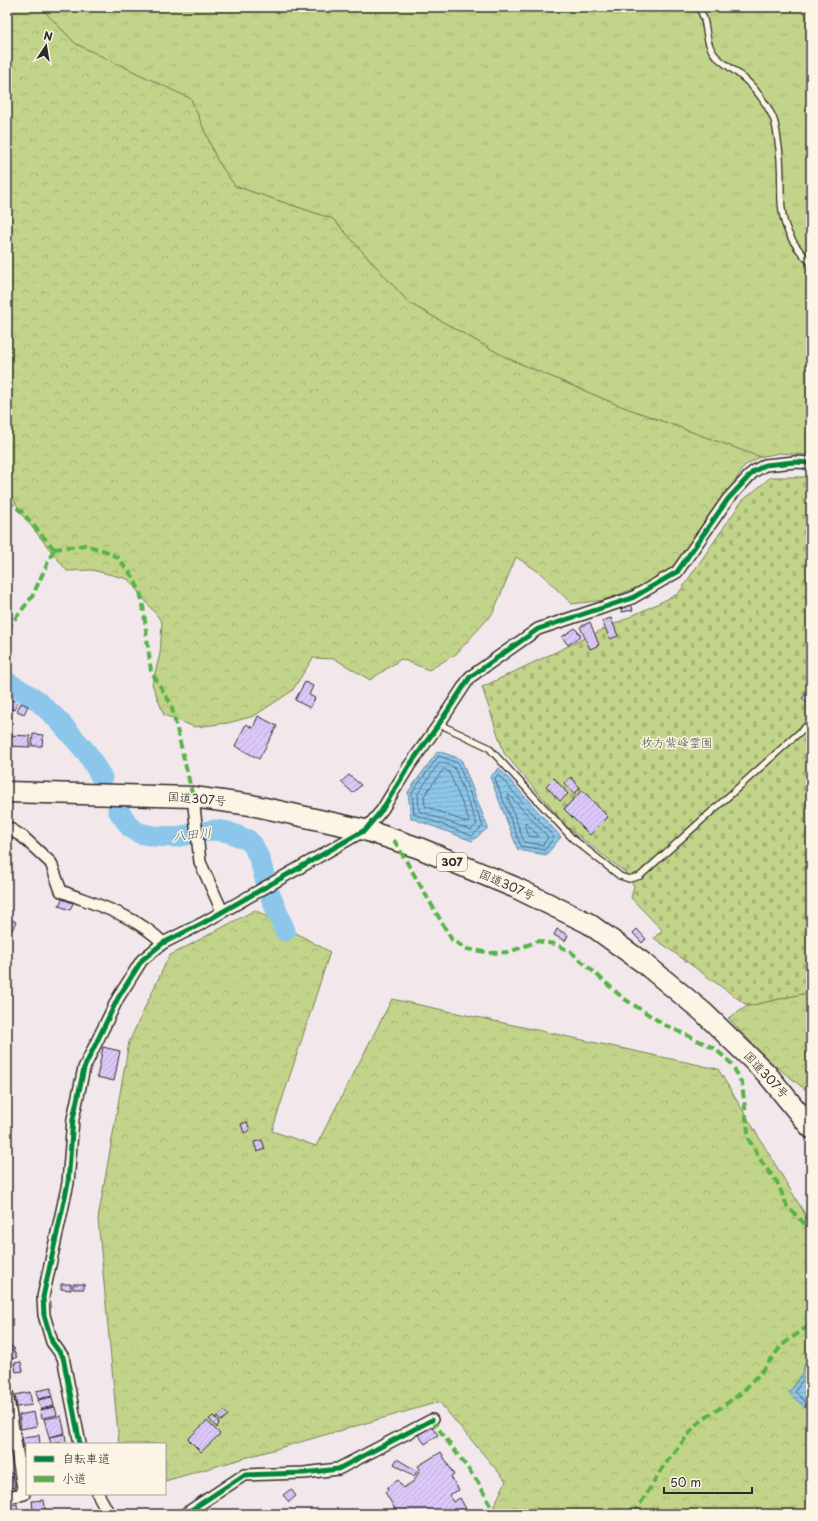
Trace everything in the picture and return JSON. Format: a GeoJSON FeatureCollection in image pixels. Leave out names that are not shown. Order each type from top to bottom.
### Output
{"type":"FeatureCollection","features":[{"type":"Feature","properties":{"kind":"highway","name":"国道307号"},"geometry":{"type":"LineString","coordinates":[[7,792],[193,797],[251,805],[365,830],[426,851],[514,887],[588,923],[644,964],[703,1012],[767,1074],[811,1128]]}},
{"type":"Feature","properties":{"kind":"street"},"geometry":{"type":"LineString","coordinates":[[80,1443],[62,1357],[52,1342],[44,1315],[43,1297],[68,1183],[73,1119],[84,1068],[118,998],[142,960],[163,943],[203,923],[365,830],[382,810],[409,766],[470,677],[538,629],[632,598],[677,572],[728,499],[753,472],[765,465],[795,462],[811,463]]}},
{"type":"Feature","properties":{"kind":"street"},"geometry":{"type":"LineString","coordinates":[[193,797],[200,862],[222,911]]}},
{"type":"Feature","properties":{"kind":"street"},"geometry":{"type":"LineString","coordinates":[[7,827],[22,837],[51,863],[61,891],[128,917],[154,933],[163,943]]}},
{"type":"Feature","properties":{"kind":"street"},"geometry":{"type":"LineString","coordinates":[[7,1393],[24,1494],[7,1497]]}},
{"type":"Feature","properties":{"kind":"street"},"geometry":{"type":"LineString","coordinates":[[185,1514],[244,1474],[304,1473],[338,1469],[432,1420]]}},
{"type":"Feature","properties":{"kind":"street"},"geometry":{"type":"LineString","coordinates":[[99,1495],[109,1514]]}},
{"type":"Feature","properties":{"kind":"lane"},"geometry":{"type":"LineString","coordinates":[[698,7],[702,12],[708,43],[715,55],[743,77],[758,94],[774,120],[780,151],[781,215],[789,237],[800,252],[811,263]]}},
{"type":"Feature","properties":{"kind":"lane"},"geometry":{"type":"LineString","coordinates":[[439,724],[488,747],[572,838],[620,876],[629,879],[640,876],[811,722]]}},
{"type":"Feature","properties":{"kind":"green space"},"geometry":{"type":"Polygon","coordinates":[[[7,7],[40,7],[76,44],[191,99],[217,160],[235,186],[333,219],[409,303],[507,358],[618,405],[760,457],[744,466],[721,506],[663,578],[604,600],[572,604],[539,572],[516,557],[493,613],[456,654],[429,670],[401,659],[370,680],[335,659],[313,658],[292,691],[254,716],[228,723],[195,727],[164,715],[152,684],[160,654],[162,622],[128,579],[92,570],[67,571],[23,516],[7,488],[7,7]]]}},
{"type":"Feature","properties":{"kind":"green space"},"geometry":{"type":"Polygon","coordinates":[[[40,7],[811,7],[811,455],[779,453],[760,457],[618,405],[507,358],[409,303],[333,219],[235,186],[217,160],[191,99],[76,44],[40,7]]]}},
{"type":"Feature","properties":{"kind":"green space","name":"枚方紫峰霊園"},"geometry":{"type":"Polygon","coordinates":[[[771,477],[811,477],[811,992],[748,1006],[654,938],[662,930],[631,898],[634,886],[625,872],[568,828],[504,753],[482,687],[678,594],[742,501],[771,477]]]}},
{"type":"Feature","properties":{"kind":"green space"},"geometry":{"type":"Polygon","coordinates":[[[255,910],[330,952],[272,1131],[316,1146],[392,999],[718,1069],[811,1224],[811,1514],[490,1514],[506,1481],[439,1402],[166,1481],[166,1443],[119,1443],[98,1219],[129,1042],[169,956],[255,910]]]}},
{"type":"Feature","properties":{"kind":"green space"},"geometry":{"type":"Polygon","coordinates":[[[811,992],[811,1094],[768,1060],[728,1018],[748,1006],[811,992]]]}},
{"type":"Feature","properties":{"kind":"water"},"geometry":{"type":"Polygon","coordinates":[[[438,751],[461,759],[488,828],[472,841],[411,818],[408,792],[438,751]]]}},
{"type":"Feature","properties":{"kind":"water"},"geometry":{"type":"Polygon","coordinates":[[[499,768],[561,837],[546,855],[518,850],[490,777],[499,768]]]}},
{"type":"Feature","properties":{"kind":"water"},"geometry":{"type":"Polygon","coordinates":[[[806,1359],[811,1360],[811,1413],[789,1393],[802,1374],[806,1359]]]}},
{"type":"Feature","properties":{"kind":"building"},"geometry":{"type":"Polygon","coordinates":[[[631,604],[633,610],[622,612],[621,606],[631,604]]]}},
{"type":"Feature","properties":{"kind":"building"},"geometry":{"type":"Polygon","coordinates":[[[611,618],[618,636],[610,639],[602,621],[611,618]]]}},
{"type":"Feature","properties":{"kind":"building"},"geometry":{"type":"Polygon","coordinates":[[[590,622],[599,645],[590,649],[580,627],[590,622]]]}},
{"type":"Feature","properties":{"kind":"building"},"geometry":{"type":"Polygon","coordinates":[[[575,628],[581,636],[568,645],[562,637],[575,628]]]}},
{"type":"Feature","properties":{"kind":"building"},"geometry":{"type":"Polygon","coordinates":[[[305,682],[313,686],[309,695],[315,698],[310,708],[295,700],[305,682]]]}},
{"type":"Feature","properties":{"kind":"building"},"geometry":{"type":"Polygon","coordinates":[[[811,689],[811,702],[808,704],[802,698],[811,689]]]}},
{"type":"Feature","properties":{"kind":"building"},"geometry":{"type":"Polygon","coordinates":[[[9,698],[18,703],[14,710],[7,707],[9,698]]]}},
{"type":"Feature","properties":{"kind":"building"},"geometry":{"type":"Polygon","coordinates":[[[21,703],[28,706],[24,714],[17,711],[21,703]]]}},
{"type":"Feature","properties":{"kind":"building"},"geometry":{"type":"Polygon","coordinates":[[[258,716],[277,726],[259,759],[235,746],[246,724],[253,728],[258,716]]]}},
{"type":"Feature","properties":{"kind":"building"},"geometry":{"type":"Polygon","coordinates":[[[33,734],[43,735],[42,746],[32,746],[33,734]]]}},
{"type":"Feature","properties":{"kind":"building"},"geometry":{"type":"Polygon","coordinates":[[[7,735],[30,736],[30,747],[7,746],[7,735]]]}},
{"type":"Feature","properties":{"kind":"building"},"geometry":{"type":"Polygon","coordinates":[[[349,775],[361,785],[353,793],[341,782],[349,775]]]}},
{"type":"Feature","properties":{"kind":"building"},"geometry":{"type":"Polygon","coordinates":[[[571,777],[580,788],[574,794],[564,783],[571,777]]]}},
{"type":"Feature","properties":{"kind":"building"},"geometry":{"type":"Polygon","coordinates":[[[554,778],[568,794],[560,801],[546,786],[554,778]]]}},
{"type":"Feature","properties":{"kind":"building"},"geometry":{"type":"Polygon","coordinates":[[[582,790],[608,817],[590,835],[564,809],[582,790]]]}},
{"type":"Feature","properties":{"kind":"building"},"geometry":{"type":"Polygon","coordinates":[[[62,899],[73,903],[70,910],[59,906],[62,899]]]}},
{"type":"Feature","properties":{"kind":"building"},"geometry":{"type":"Polygon","coordinates":[[[10,919],[16,922],[12,930],[7,927],[10,919]]]}},
{"type":"Feature","properties":{"kind":"building"},"geometry":{"type":"Polygon","coordinates":[[[557,929],[568,935],[565,941],[554,935],[557,929]]]}},
{"type":"Feature","properties":{"kind":"building"},"geometry":{"type":"Polygon","coordinates":[[[637,929],[646,939],[642,943],[633,933],[637,929]]]}},
{"type":"Feature","properties":{"kind":"building"},"geometry":{"type":"Polygon","coordinates":[[[103,1047],[120,1051],[114,1081],[97,1077],[103,1047]]]}},
{"type":"Feature","properties":{"kind":"building"},"geometry":{"type":"Polygon","coordinates":[[[247,1122],[250,1130],[244,1133],[241,1124],[247,1122]]]}},
{"type":"Feature","properties":{"kind":"building"},"geometry":{"type":"Polygon","coordinates":[[[262,1140],[265,1149],[257,1152],[254,1142],[262,1140]]]}},
{"type":"Feature","properties":{"kind":"building"},"geometry":{"type":"Polygon","coordinates":[[[61,1284],[71,1284],[71,1290],[61,1289],[61,1284]]]}},
{"type":"Feature","properties":{"kind":"building"},"geometry":{"type":"Polygon","coordinates":[[[73,1284],[84,1284],[84,1289],[73,1289],[73,1284]]]}},
{"type":"Feature","properties":{"kind":"building"},"geometry":{"type":"Polygon","coordinates":[[[11,1346],[15,1349],[13,1350],[17,1357],[9,1360],[11,1357],[7,1348],[11,1346]]]}},
{"type":"Feature","properties":{"kind":"building"},"geometry":{"type":"Polygon","coordinates":[[[21,1362],[23,1371],[16,1372],[14,1363],[21,1362]]]}},
{"type":"Feature","properties":{"kind":"building"},"geometry":{"type":"Polygon","coordinates":[[[51,1388],[52,1396],[38,1399],[36,1391],[51,1388]]]}},
{"type":"Feature","properties":{"kind":"building"},"geometry":{"type":"Polygon","coordinates":[[[30,1392],[32,1405],[17,1407],[15,1395],[30,1392]]]}},
{"type":"Feature","properties":{"kind":"building"},"geometry":{"type":"Polygon","coordinates":[[[52,1397],[54,1406],[41,1409],[38,1400],[52,1397]]]}},
{"type":"Feature","properties":{"kind":"building"},"geometry":{"type":"Polygon","coordinates":[[[55,1407],[57,1415],[42,1418],[40,1410],[55,1407]]]}},
{"type":"Feature","properties":{"kind":"building"},"geometry":{"type":"Polygon","coordinates":[[[224,1411],[228,1415],[221,1421],[217,1417],[224,1411]]]}},
{"type":"Feature","properties":{"kind":"building"},"geometry":{"type":"Polygon","coordinates":[[[34,1412],[37,1426],[21,1429],[19,1415],[34,1412]]]}},
{"type":"Feature","properties":{"kind":"building"},"geometry":{"type":"Polygon","coordinates":[[[61,1416],[65,1433],[49,1437],[44,1419],[61,1416]]]}},
{"type":"Feature","properties":{"kind":"building"},"geometry":{"type":"Polygon","coordinates":[[[213,1416],[219,1422],[217,1428],[209,1419],[213,1416]]]}},
{"type":"Feature","properties":{"kind":"building"},"geometry":{"type":"Polygon","coordinates":[[[207,1421],[220,1434],[201,1452],[188,1439],[207,1421]]]}},
{"type":"Feature","properties":{"kind":"building"},"geometry":{"type":"Polygon","coordinates":[[[431,1426],[438,1435],[425,1444],[418,1435],[431,1426]]]}},
{"type":"Feature","properties":{"kind":"building"},"geometry":{"type":"Polygon","coordinates":[[[65,1434],[66,1441],[51,1443],[49,1437],[65,1434]]]}},
{"type":"Feature","properties":{"kind":"building"},"geometry":{"type":"Polygon","coordinates":[[[39,1435],[40,1443],[26,1443],[26,1447],[24,1448],[22,1437],[39,1435]]]}},
{"type":"Feature","properties":{"kind":"building"},"geometry":{"type":"Polygon","coordinates":[[[441,1452],[454,1475],[451,1477],[459,1490],[449,1495],[453,1502],[460,1498],[469,1514],[418,1514],[417,1512],[413,1514],[398,1514],[385,1492],[388,1490],[387,1487],[398,1480],[403,1488],[414,1481],[420,1469],[418,1466],[441,1452]]]}},
{"type":"Feature","properties":{"kind":"building"},"geometry":{"type":"Polygon","coordinates":[[[397,1459],[417,1471],[414,1476],[394,1464],[397,1459]]]}},
{"type":"Feature","properties":{"kind":"building"},"geometry":{"type":"Polygon","coordinates":[[[12,1473],[15,1487],[9,1488],[9,1491],[7,1492],[7,1474],[12,1473]]]}},
{"type":"Feature","properties":{"kind":"building"},"geometry":{"type":"Polygon","coordinates":[[[291,1489],[296,1496],[289,1502],[283,1495],[291,1489]]]}},
{"type":"Feature","properties":{"kind":"building"},"geometry":{"type":"Polygon","coordinates":[[[44,1500],[46,1514],[28,1514],[28,1511],[33,1510],[32,1501],[44,1500]]]}},
{"type":"Feature","properties":{"kind":"building"},"geometry":{"type":"Polygon","coordinates":[[[17,1504],[18,1514],[7,1514],[7,1505],[17,1504]]]}},
{"type":"Feature","properties":{"kind":"building"},"geometry":{"type":"Polygon","coordinates":[[[83,1510],[84,1514],[66,1514],[66,1513],[83,1510]]]}},
{"type":"Feature","properties":{"kind":"waterway","name":"八田川"},"geometry":{"type":"LineString","coordinates":[[7,682],[37,700],[59,721],[87,753],[102,778]]}},
{"type":"Feature","properties":{"kind":"waterway","name":"八田川"},"geometry":{"type":"LineString","coordinates":[[118,810],[130,827],[139,833],[153,836],[175,837],[215,830],[228,832],[248,840],[253,845],[260,860],[268,890],[285,931]]}},
{"type":"Feature","properties":{"kind":"marked path"},"geometry":{"type":"LineString","coordinates":[[7,501],[21,511],[54,549]]}},
{"type":"Feature","properties":{"kind":"marked path"},"geometry":{"type":"LineString","coordinates":[[54,549],[86,545],[108,552],[118,558],[133,577],[140,592],[143,605],[151,671],[171,704],[193,797]]}},
{"type":"Feature","properties":{"kind":"marked path"},"geometry":{"type":"LineString","coordinates":[[7,629],[32,597],[54,549]]}},
{"type":"Feature","properties":{"kind":"marked path"},"geometry":{"type":"LineString","coordinates":[[394,840],[452,940],[467,949],[491,953],[509,952],[538,941],[554,944],[570,951],[623,998],[665,1025],[714,1048],[732,1064],[742,1084],[749,1140],[763,1164],[777,1182],[787,1206],[811,1230]]}},
{"type":"Feature","properties":{"kind":"marked path"},"geometry":{"type":"LineString","coordinates":[[634,1514],[665,1464],[697,1424],[740,1394],[760,1374],[782,1345],[811,1324]]}},
{"type":"Feature","properties":{"kind":"marked path"},"geometry":{"type":"LineString","coordinates":[[432,1420],[478,1482],[495,1514]]}},
{"type":"Feature","properties":{"kind":"cycle path"},"geometry":{"type":"LineString","coordinates":[[80,1443],[63,1357],[52,1342],[44,1315],[43,1297],[68,1183],[73,1119],[84,1068],[118,998],[142,960],[163,943],[203,923],[365,830],[382,810],[409,766],[470,677],[538,629],[632,598],[677,572],[728,499],[753,472],[765,465],[795,462],[811,463]]}},
{"type":"Feature","properties":{"kind":"cycle path"},"geometry":{"type":"LineString","coordinates":[[185,1514],[244,1475],[304,1473],[338,1469],[432,1420]]}}]}
